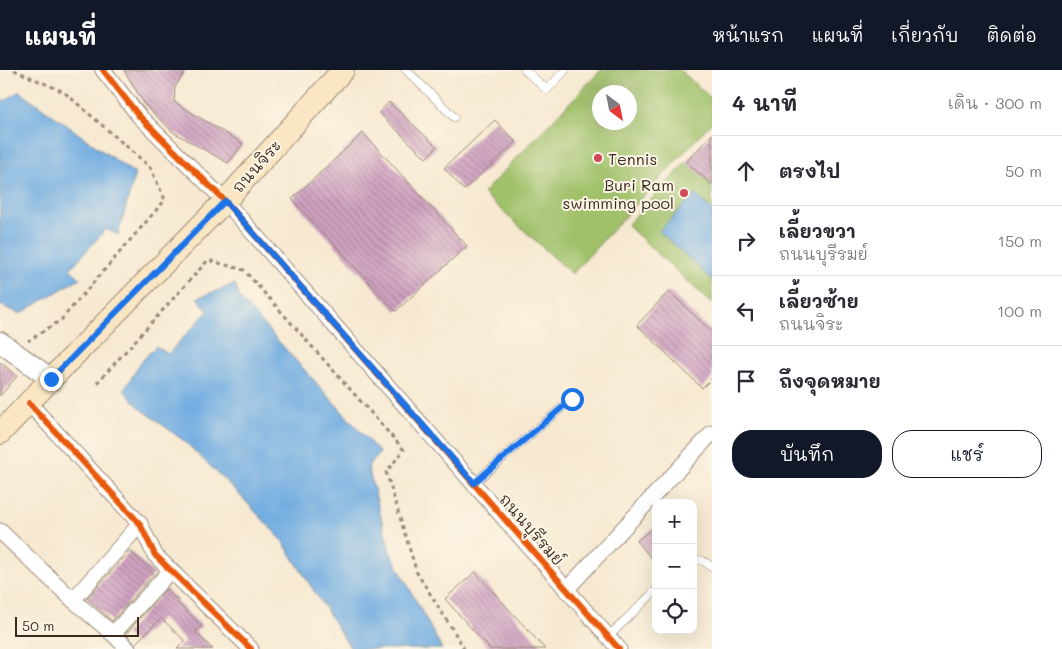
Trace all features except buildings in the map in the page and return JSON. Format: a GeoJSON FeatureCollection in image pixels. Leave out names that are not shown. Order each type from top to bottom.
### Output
{"type":"FeatureCollection","features":[{"type":"Feature","properties":{"kind":"main road","name":"ถนนจิระ"},"geometry":{"type":"LineString","coordinates":[[0,434],[51,379],[225,201],[343,70]]}},
{"type":"Feature","properties":{"kind":"street","name":"ถนนบุรีรมย์"},"geometry":{"type":"LineString","coordinates":[[103,70],[139,116],[225,201],[619,649]]}},
{"type":"Feature","properties":{"kind":"street"},"geometry":{"type":"LineString","coordinates":[[0,342],[51,379]]}},
{"type":"Feature","properties":{"kind":"street"},"geometry":{"type":"LineString","coordinates":[[28,403],[140,524],[155,555],[252,649]]}},
{"type":"Feature","properties":{"kind":"street"},"geometry":{"type":"LineString","coordinates":[[566,590],[712,432]]}},
{"type":"Feature","properties":{"kind":"street"},"geometry":{"type":"LineString","coordinates":[[73,600],[140,524]]}},
{"type":"Feature","properties":{"kind":"street"},"geometry":{"type":"LineString","coordinates":[[0,531],[128,649]]}},
{"type":"Feature","properties":{"kind":"street"},"geometry":{"type":"LineString","coordinates":[[113,634],[171,570]]}},
{"type":"Feature","properties":{"kind":"lane"},"geometry":{"type":"LineString","coordinates":[[406,70],[454,117]]}},
{"type":"Feature","properties":{"kind":"lane"},"geometry":{"type":"LineString","coordinates":[[525,70],[547,90],[565,70]]}},
{"type":"Feature","properties":{"kind":"lane"},"geometry":{"type":"LineString","coordinates":[[474,483],[572,399]]}},
{"type":"Feature","properties":{"kind":"lane"},"geometry":{"type":"LineString","coordinates":[[697,560],[707,562],[712,568]]}},
{"type":"Feature","properties":{"kind":"lane"},"geometry":{"type":"LineString","coordinates":[[608,636],[652,594]]}},
{"type":"Feature","properties":{"kind":"path"},"geometry":{"type":"LineString","coordinates":[[14,70],[64,92],[150,167],[165,200],[61,320],[24,344]]}},
{"type":"Feature","properties":{"kind":"path"},"geometry":{"type":"LineString","coordinates":[[97,383],[208,260],[244,270],[404,450],[386,472],[417,573],[464,649]]}},
{"type":"Feature","properties":{"kind":"green space","name":"Tennis"},"geometry":{"type":"Polygon","coordinates":[[[601,70],[680,70],[712,99],[712,122],[572,274],[483,193],[601,70]]]}},
{"type":"Feature","properties":{"kind":"green space","name":"Buri Ram swimming pool"},"geometry":{"type":"Polygon","coordinates":[[[708,139],[712,143],[712,304],[627,225],[708,139]]]}},
{"type":"Feature","properties":{"kind":"water"},"geometry":{"type":"Polygon","coordinates":[[[19,91],[135,174],[118,235],[106,229],[70,269],[80,278],[20,314],[0,305],[0,98],[5,101],[19,91]]]}},
{"type":"Feature","properties":{"kind":"water"},"geometry":{"type":"Polygon","coordinates":[[[695,194],[712,210],[712,280],[659,231],[695,194]]]}},
{"type":"Feature","properties":{"kind":"water"},"geometry":{"type":"Polygon","coordinates":[[[235,284],[240,299],[380,453],[368,466],[390,552],[442,649],[351,649],[281,539],[235,490],[184,441],[140,408],[124,390],[141,362],[156,346],[168,354],[208,311],[197,298],[235,284]]]}},
{"type":"Feature","properties":{"kind":"cycle path"},"geometry":{"type":"LineString","coordinates":[[103,70],[139,116],[225,201],[619,649]]}},
{"type":"Feature","properties":{"kind":"cycle path"},"geometry":{"type":"LineString","coordinates":[[29,403],[140,524],[155,555],[251,649]]}},
{"type":"Feature","properties":{"kind":"place","name":"Tennis"},"geometry":{"type":"Point","coordinates":[598,158]}},
{"type":"Feature","properties":{"kind":"place","name":"Buri Ram swimming pool"},"geometry":{"type":"Point","coordinates":[684,193]}},
{"type":"Feature","properties":{"kind":"route"},"geometry":{"type":"LineString","coordinates":[[51,379],[225,201],[474,483],[572,399]]}}]}
